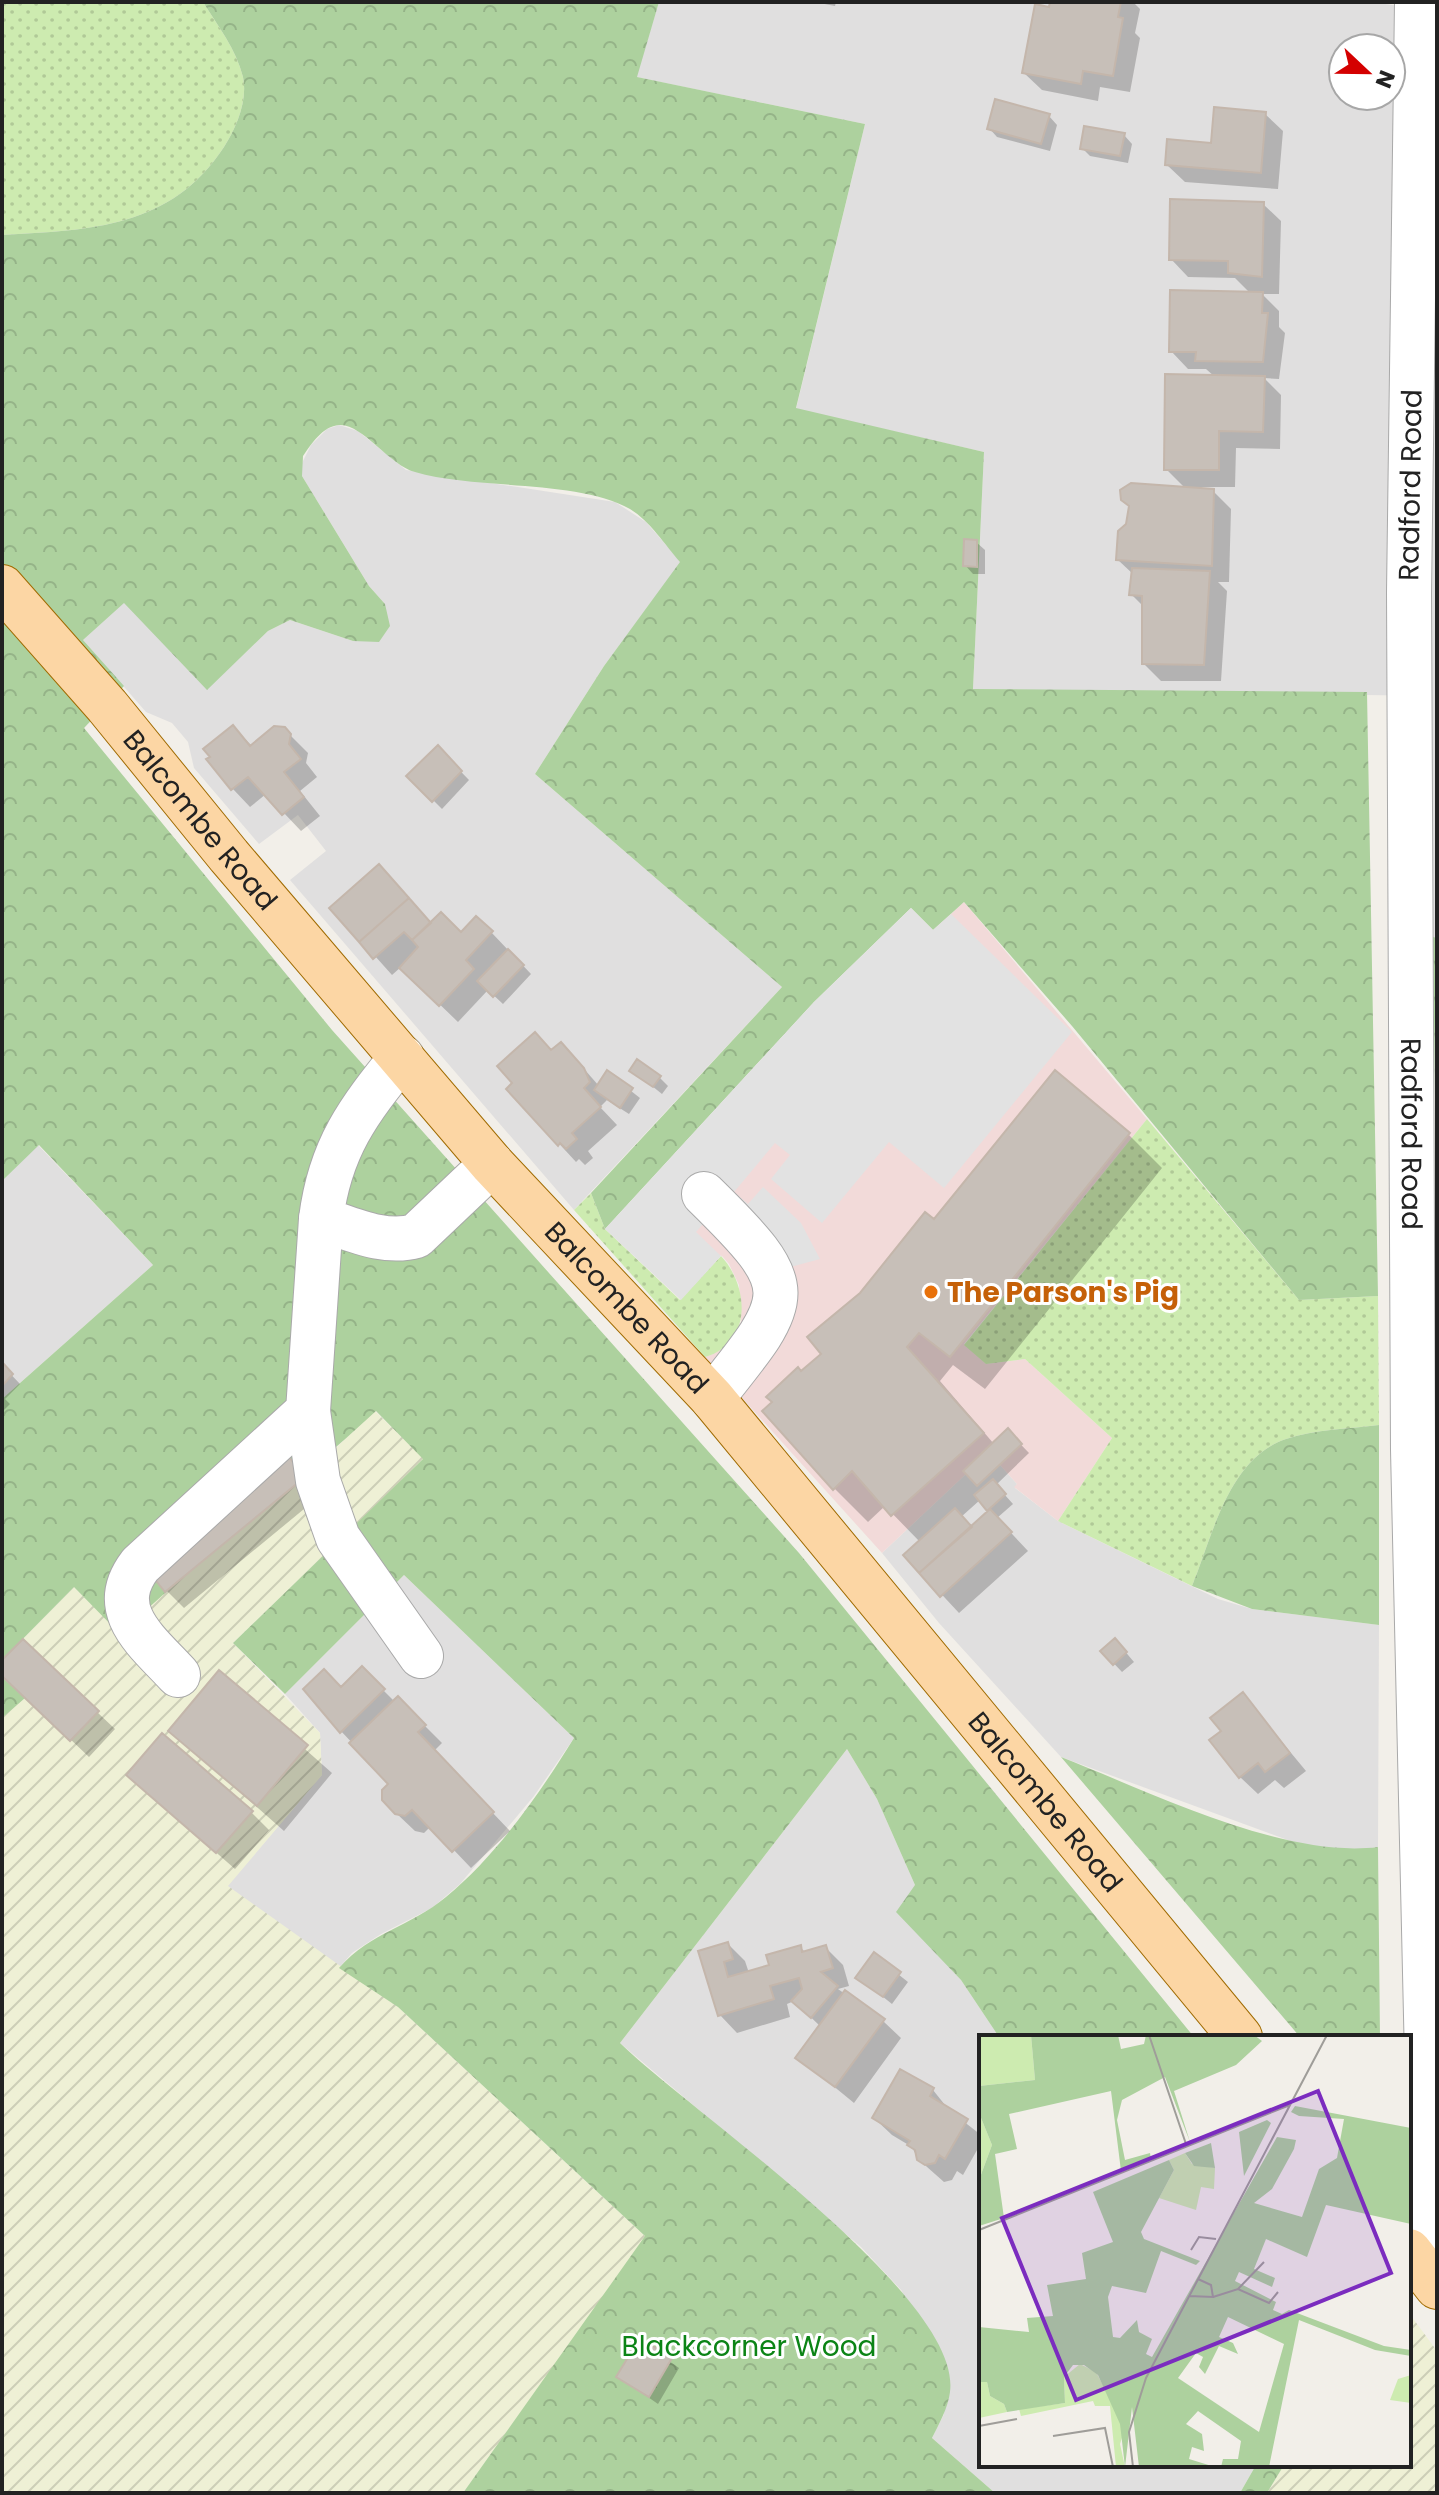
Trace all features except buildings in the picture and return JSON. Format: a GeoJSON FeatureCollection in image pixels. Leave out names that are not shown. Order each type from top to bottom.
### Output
{"type":"FeatureCollection","features":[{"type":"Feature","properties":{"kind":"main road","name":"Balcombe Road"},"geometry":{"type":"LineString","coordinates":[[2,587],[107,706],[229,856],[492,1164],[712,1398],[1238,2035]]}},
{"type":"Feature","properties":{"kind":"street","name":"Radford Road"},"geometry":{"type":"LineString","coordinates":[[1417,2],[1409,578],[1425,1450],[1418,2107],[1422,2267]]}},
{"type":"Feature","properties":{"kind":"street"},"geometry":{"type":"LineString","coordinates":[[402,1057],[359,1110],[341,1140],[325,1187],[308,1411],[318,1481],[338,1538],[421,1656]]}},
{"type":"Feature","properties":{"kind":"street"},"geometry":{"type":"LineString","coordinates":[[321,1219],[382,1238],[399,1241],[416,1236],[492,1164]]}},
{"type":"Feature","properties":{"kind":"street"},"geometry":{"type":"LineString","coordinates":[[704,1194],[759,1250],[770,1268],[775,1286],[775,1306],[768,1326],[712,1398]]}},
{"type":"Feature","properties":{"kind":"street"},"geometry":{"type":"LineString","coordinates":[[178,1675],[132,1622],[125,1600],[128,1580],[140,1565],[308,1411]]}},
{"type":"Feature","properties":{"kind":"shaded area"},"geometry":{"type":"Polygon","coordinates":[[[659,2],[1373,2],[1437,12],[1437,1304],[1431,696],[973,689],[984,452],[796,409],[865,124],[636,77],[659,2]]]}},
{"type":"Feature","properties":{"kind":"shaded area"},"geometry":{"type":"Polygon","coordinates":[[[339,425],[358,431],[406,470],[615,502],[646,522],[681,562],[604,666],[535,774],[782,987],[574,1210],[290,880],[326,851],[298,815],[259,844],[194,768],[188,742],[172,723],[146,712],[83,640],[124,602],[207,689],[268,631],[290,620],[353,641],[385,604],[369,586],[302,476],[300,467],[311,445],[327,429],[339,425]]]}},
{"type":"Feature","properties":{"kind":"shaded area"},"geometry":{"type":"Polygon","coordinates":[[[964,902],[1147,1119],[964,1344],[986,1364],[1025,1359],[1112,1438],[1058,1521],[1014,1487],[1017,1484],[1000,1465],[977,1486],[966,1474],[882,1553],[705,1357],[713,1354],[741,1322],[739,1285],[729,1264],[722,1256],[605,1229],[964,902]]]}},
{"type":"Feature","properties":{"kind":"shaded area"},"geometry":{"type":"Polygon","coordinates":[[[911,908],[933,930],[951,914],[1072,1032],[944,1188],[889,1142],[822,1223],[771,1179],[790,1155],[775,1143],[734,1192],[748,1204],[763,1187],[801,1223],[820,1259],[772,1272],[717,1208],[696,1232],[721,1256],[681,1300],[605,1229],[814,1002],[911,908]]]}},
{"type":"Feature","properties":{"kind":"shaded area"},"geometry":{"type":"Polygon","coordinates":[[[38,1145],[153,1265],[2,1399],[2,1181],[38,1145]]]}},
{"type":"Feature","properties":{"kind":"shaded area"},"geometry":{"type":"Polygon","coordinates":[[[1000,1465],[1017,1484],[1015,1488],[1058,1521],[1218,1599],[1252,1609],[1379,1625],[1378,1847],[1350,1851],[1304,1846],[1061,1757],[939,1623],[882,1553],[966,1474],[1000,1465]]]}},
{"type":"Feature","properties":{"kind":"shaded area"},"geometry":{"type":"Polygon","coordinates":[[[404,1575],[574,1738],[534,1796],[460,1884],[432,1908],[352,1953],[339,1968],[227,1886],[322,1775],[320,1733],[285,1694],[404,1575]]]}},
{"type":"Feature","properties":{"kind":"shaded area"},"geometry":{"type":"Polygon","coordinates":[[[847,1749],[877,1799],[915,1885],[940,1956],[961,1980],[998,2035],[979,2035],[979,2467],[1255,2467],[1240,2493],[995,2493],[932,2438],[944,2414],[902,2291],[861,2247],[620,2043],[847,1749]]]}},
{"type":"Feature","properties":{"kind":"green space"},"geometry":{"type":"Polygon","coordinates":[[[2,2],[203,2],[231,47],[243,77],[244,95],[240,114],[224,147],[203,174],[154,209],[126,220],[97,226],[2,235],[2,2]]]}},
{"type":"Feature","properties":{"kind":"green space","name":"Blackcorner Wood"},"geometry":{"type":"Polygon","coordinates":[[[203,2],[659,2],[637,77],[865,124],[796,408],[984,452],[973,689],[1367,692],[1378,1296],[1299,1300],[1072,1026],[964,902],[933,930],[911,908],[814,1002],[605,1229],[591,1193],[782,987],[535,774],[604,666],[680,562],[651,527],[630,509],[583,493],[439,478],[415,472],[395,461],[357,431],[348,426],[333,426],[318,436],[303,456],[302,476],[369,586],[385,604],[390,626],[379,642],[353,641],[290,620],[268,631],[207,690],[124,603],[83,640],[124,686],[84,728],[332,1030],[799,1553],[1192,2035],[998,2035],[961,1980],[896,1912],[915,1885],[877,1799],[847,1749],[620,2043],[815,2207],[869,2257],[913,2306],[942,2352],[950,2392],[932,2438],[995,2493],[463,2493],[645,2236],[398,2007],[339,1968],[378,1937],[432,1907],[465,1880],[516,1822],[574,1738],[404,1575],[285,1694],[233,1643],[423,1459],[376,1411],[120,1634],[74,1587],[2,1660],[2,1399],[153,1265],[39,1145],[2,1181],[2,235],[67,231],[126,220],[154,209],[203,174],[224,147],[242,105],[243,77],[226,38],[203,2]]]}},
{"type":"Feature","properties":{"kind":"green space"},"geometry":{"type":"Polygon","coordinates":[[[1433,937],[1437,938],[1437,1175],[1436,1175],[1433,937]]]}},
{"type":"Feature","properties":{"kind":"green space"},"geometry":{"type":"Polygon","coordinates":[[[1147,1119],[1299,1300],[1378,1296],[1379,1425],[1309,1433],[1266,1449],[1250,1463],[1225,1501],[1192,1586],[1058,1521],[1112,1438],[1025,1359],[986,1364],[964,1345],[1147,1119]]]}},
{"type":"Feature","properties":{"kind":"green space"},"geometry":{"type":"Polygon","coordinates":[[[591,1193],[605,1229],[680,1300],[721,1256],[737,1282],[742,1312],[732,1340],[721,1350],[705,1357],[574,1210],[591,1193]]]}},
{"type":"Feature","properties":{"kind":"green space"},"geometry":{"type":"Polygon","coordinates":[[[375,1411],[424,1459],[233,1643],[320,1733],[322,1775],[228,1886],[398,2007],[646,2237],[463,2493],[2,2493],[2,1718],[24,1698],[2,1676],[2,1660],[74,1587],[121,1634],[165,1592],[305,1477],[375,1411]]]}},
{"type":"Feature","properties":{"kind":"green space"},"geometry":{"type":"Polygon","coordinates":[[[1379,1425],[1379,1625],[1252,1609],[1192,1586],[1225,1501],[1250,1463],[1266,1449],[1309,1433],[1379,1425]]]}},
{"type":"Feature","properties":{"kind":"green space"},"geometry":{"type":"Polygon","coordinates":[[[2,1677],[25,1698],[2,1718],[2,1677]]]}},
{"type":"Feature","properties":{"kind":"green space"},"geometry":{"type":"Polygon","coordinates":[[[1061,1757],[1176,1804],[1260,1833],[1341,1848],[1378,1847],[1380,2035],[1298,2035],[1061,1757]]]}},
{"type":"Feature","properties":{"kind":"green space"},"geometry":{"type":"Polygon","coordinates":[[[1411,2316],[1437,2351],[1437,2493],[1267,2493],[1283,2467],[1411,2467],[1411,2316]]]}},
{"type":"Feature","properties":{"kind":"green space"},"geometry":{"type":"Polygon","coordinates":[[[1255,2467],[1283,2467],[1267,2493],[1240,2493],[1255,2467]]]}},
{"type":"Feature","properties":{"kind":"place","name":"The Parson's Pig"},"geometry":{"type":"Point","coordinates":[931,1292]}}]}
